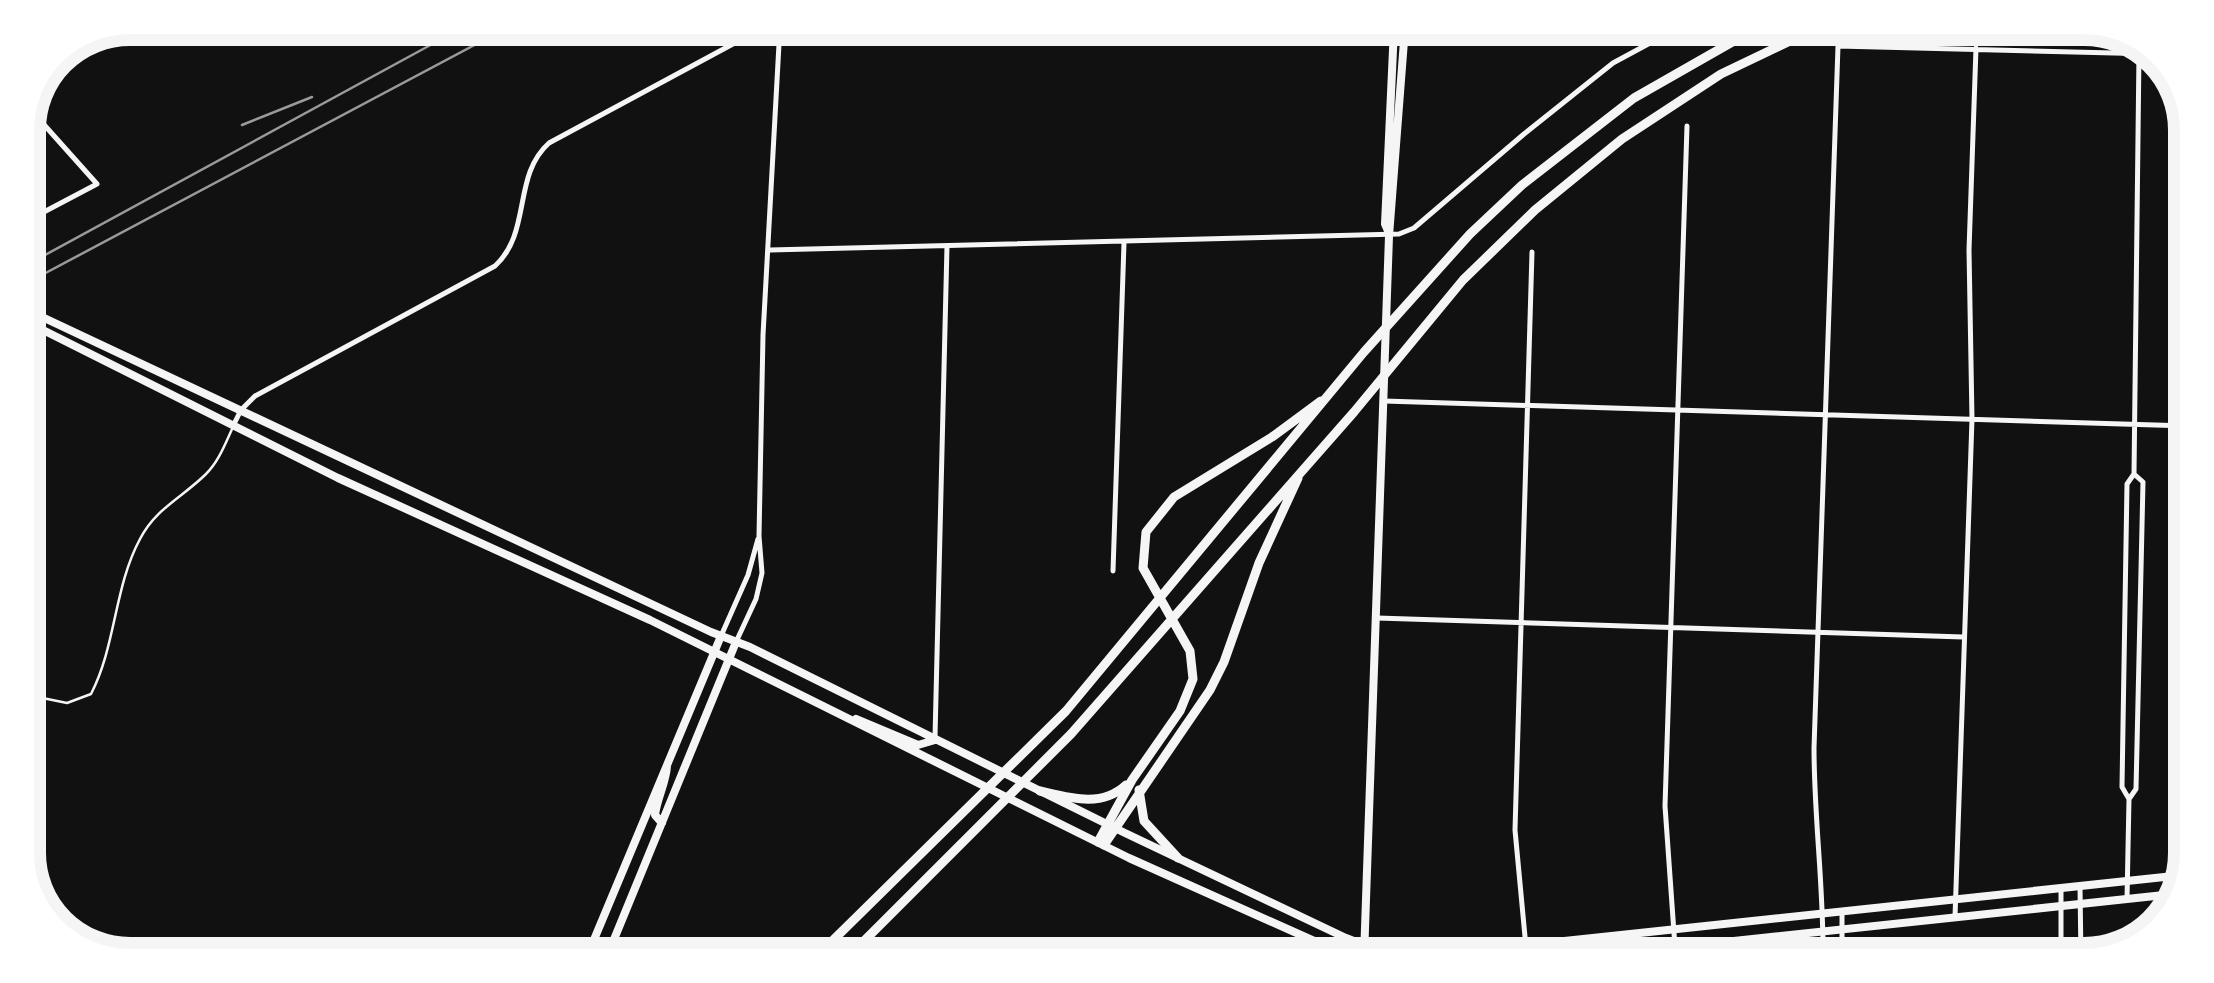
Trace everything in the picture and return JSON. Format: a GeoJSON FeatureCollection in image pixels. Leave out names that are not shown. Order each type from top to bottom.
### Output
{"type":"FeatureCollection","features":[{"type":"Feature","properties":{"kind":"highway"},"geometry":{"type":"LineString","coordinates":[[830,943],[1066,711],[1364,352],[1418,290],[1522,185],[1634,98],[1737,40]]}},
{"type":"Feature","properties":{"kind":"highway"},"geometry":{"type":"LineString","coordinates":[[863,943],[1042,764],[1354,412],[1463,280],[1535,210],[1622,140],[1722,74],[1792,40]]}},
{"type":"Feature","properties":{"kind":"highway"},"geometry":{"type":"LineString","coordinates":[[1101,844],[1132,780],[1185,702],[1194,670],[1190,651],[1143,568],[1146,532],[1174,496],[1272,437],[1335,391]]}},
{"type":"Feature","properties":{"kind":"highway"},"geometry":{"type":"LineString","coordinates":[[1111,826],[1210,690],[1272,533],[1304,466]]}},
{"type":"Feature","properties":{"kind":"highway"},"geometry":{"type":"LineString","coordinates":[[1040,792],[1103,799],[1117,794],[1132,780]]}},
{"type":"Feature","properties":{"kind":"highway"},"geometry":{"type":"LineString","coordinates":[[1139,790],[1144,821],[1178,858]]}},
{"type":"Feature","properties":{"kind":"main road"},"geometry":{"type":"LineString","coordinates":[[1389,236],[1386,224],[1394,40]]}},
{"type":"Feature","properties":{"kind":"main road"},"geometry":{"type":"LineString","coordinates":[[1365,943],[1389,236],[1404,40]]}},
{"type":"Feature","properties":{"kind":"main road"},"geometry":{"type":"LineString","coordinates":[[40,316],[736,642],[1040,792],[1361,943]]}},
{"type":"Feature","properties":{"kind":"main road"},"geometry":{"type":"LineString","coordinates":[[40,329],[392,503],[714,652],[1101,844],[1319,943]]}},
{"type":"Feature","properties":{"kind":"main road"},"geometry":{"type":"LineString","coordinates":[[593,943],[721,636]]}},
{"type":"Feature","properties":{"kind":"main road"},"geometry":{"type":"LineString","coordinates":[[613,943],[736,642]]}},
{"type":"Feature","properties":{"kind":"main road"},"geometry":{"type":"LineString","coordinates":[[833,712],[918,745],[935,740]]}},
{"type":"Feature","properties":{"kind":"main road"},"geometry":{"type":"LineString","coordinates":[[662,824],[656,815],[667,762]]}},
{"type":"Feature","properties":{"kind":"main road"},"geometry":{"type":"LineString","coordinates":[[1555,943],[2170,876]]}},
{"type":"Feature","properties":{"kind":"main road"},"geometry":{"type":"LineString","coordinates":[[1715,943],[2164,894]]}},
{"type":"Feature","properties":{"kind":"street"},"geometry":{"type":"LineString","coordinates":[[234,426],[241,410],[255,396],[496,266],[515,241],[532,164],[549,144],[740,40]]}},
{"type":"Feature","properties":{"kind":"street"},"geometry":{"type":"LineString","coordinates":[[736,642],[761,582],[763,336],[779,40]]}},
{"type":"Feature","properties":{"kind":"street"},"geometry":{"type":"LineString","coordinates":[[770,250],[1389,236],[1414,228],[1614,64],[1657,40]]}},
{"type":"Feature","properties":{"kind":"street"},"geometry":{"type":"LineString","coordinates":[[1824,943],[1814,814],[1838,46],[2130,53]]}},
{"type":"Feature","properties":{"kind":"street"},"geometry":{"type":"LineString","coordinates":[[1956,917],[1972,419],[1970,250],[1976,48]]}},
{"type":"Feature","properties":{"kind":"street"},"geometry":{"type":"LineString","coordinates":[[2129,800],[2122,788],[2124,628],[2127,484],[2134,474],[2139,59]]}},
{"type":"Feature","properties":{"kind":"street"},"geometry":{"type":"LineString","coordinates":[[40,214],[97,184],[41,121]]}},
{"type":"Feature","properties":{"kind":"street"},"geometry":{"type":"LineString","coordinates":[[1676,943],[1664,829],[1687,126]]}},
{"type":"Feature","properties":{"kind":"street"},"geometry":{"type":"LineString","coordinates":[[1113,570],[1124,244]]}},
{"type":"Feature","properties":{"kind":"street"},"geometry":{"type":"LineString","coordinates":[[935,740],[947,246]]}},
{"type":"Feature","properties":{"kind":"street"},"geometry":{"type":"LineString","coordinates":[[1526,943],[1515,848],[1532,252]]}},
{"type":"Feature","properties":{"kind":"street"},"geometry":{"type":"LineString","coordinates":[[1384,402],[2174,425]]}},
{"type":"Feature","properties":{"kind":"street"},"geometry":{"type":"LineString","coordinates":[[2127,899],[2129,800],[2136,789],[2140,628],[2142,482],[2134,474]]}},
{"type":"Feature","properties":{"kind":"street"},"geometry":{"type":"LineString","coordinates":[[721,636],[748,575],[759,536]]}},
{"type":"Feature","properties":{"kind":"street"},"geometry":{"type":"LineString","coordinates":[[1377,618],[1964,637]]}},
{"type":"Feature","properties":{"kind":"street"},"geometry":{"type":"LineString","coordinates":[[2124,628],[2140,628]]}},
{"type":"Feature","properties":{"kind":"street"},"geometry":{"type":"LineString","coordinates":[[2080,886],[2081,943]]}},
{"type":"Feature","properties":{"kind":"street"},"geometry":{"type":"LineString","coordinates":[[2061,943],[2062,888]]}},
{"type":"Feature","properties":{"kind":"street"},"geometry":{"type":"LineString","coordinates":[[1842,912],[1842,943]]}},
{"type":"Feature","properties":{"kind":"street"},"geometry":{"type":"LineString","coordinates":[[1602,938],[1602,943]]}},
{"type":"Feature","properties":{"kind":"lane"},"geometry":{"type":"LineString","coordinates":[[40,698],[68,704],[91,694],[140,538],[161,509],[211,468],[234,426]]}},
{"type":"Feature","properties":{"kind":"railway"},"geometry":{"type":"LineString","coordinates":[[40,258],[440,40]]}},
{"type":"Feature","properties":{"kind":"railway"},"geometry":{"type":"LineString","coordinates":[[40,276],[484,40]]}},
{"type":"Feature","properties":{"kind":"railway"},"geometry":{"type":"LineString","coordinates":[[242,125],[312,97]]}}]}
